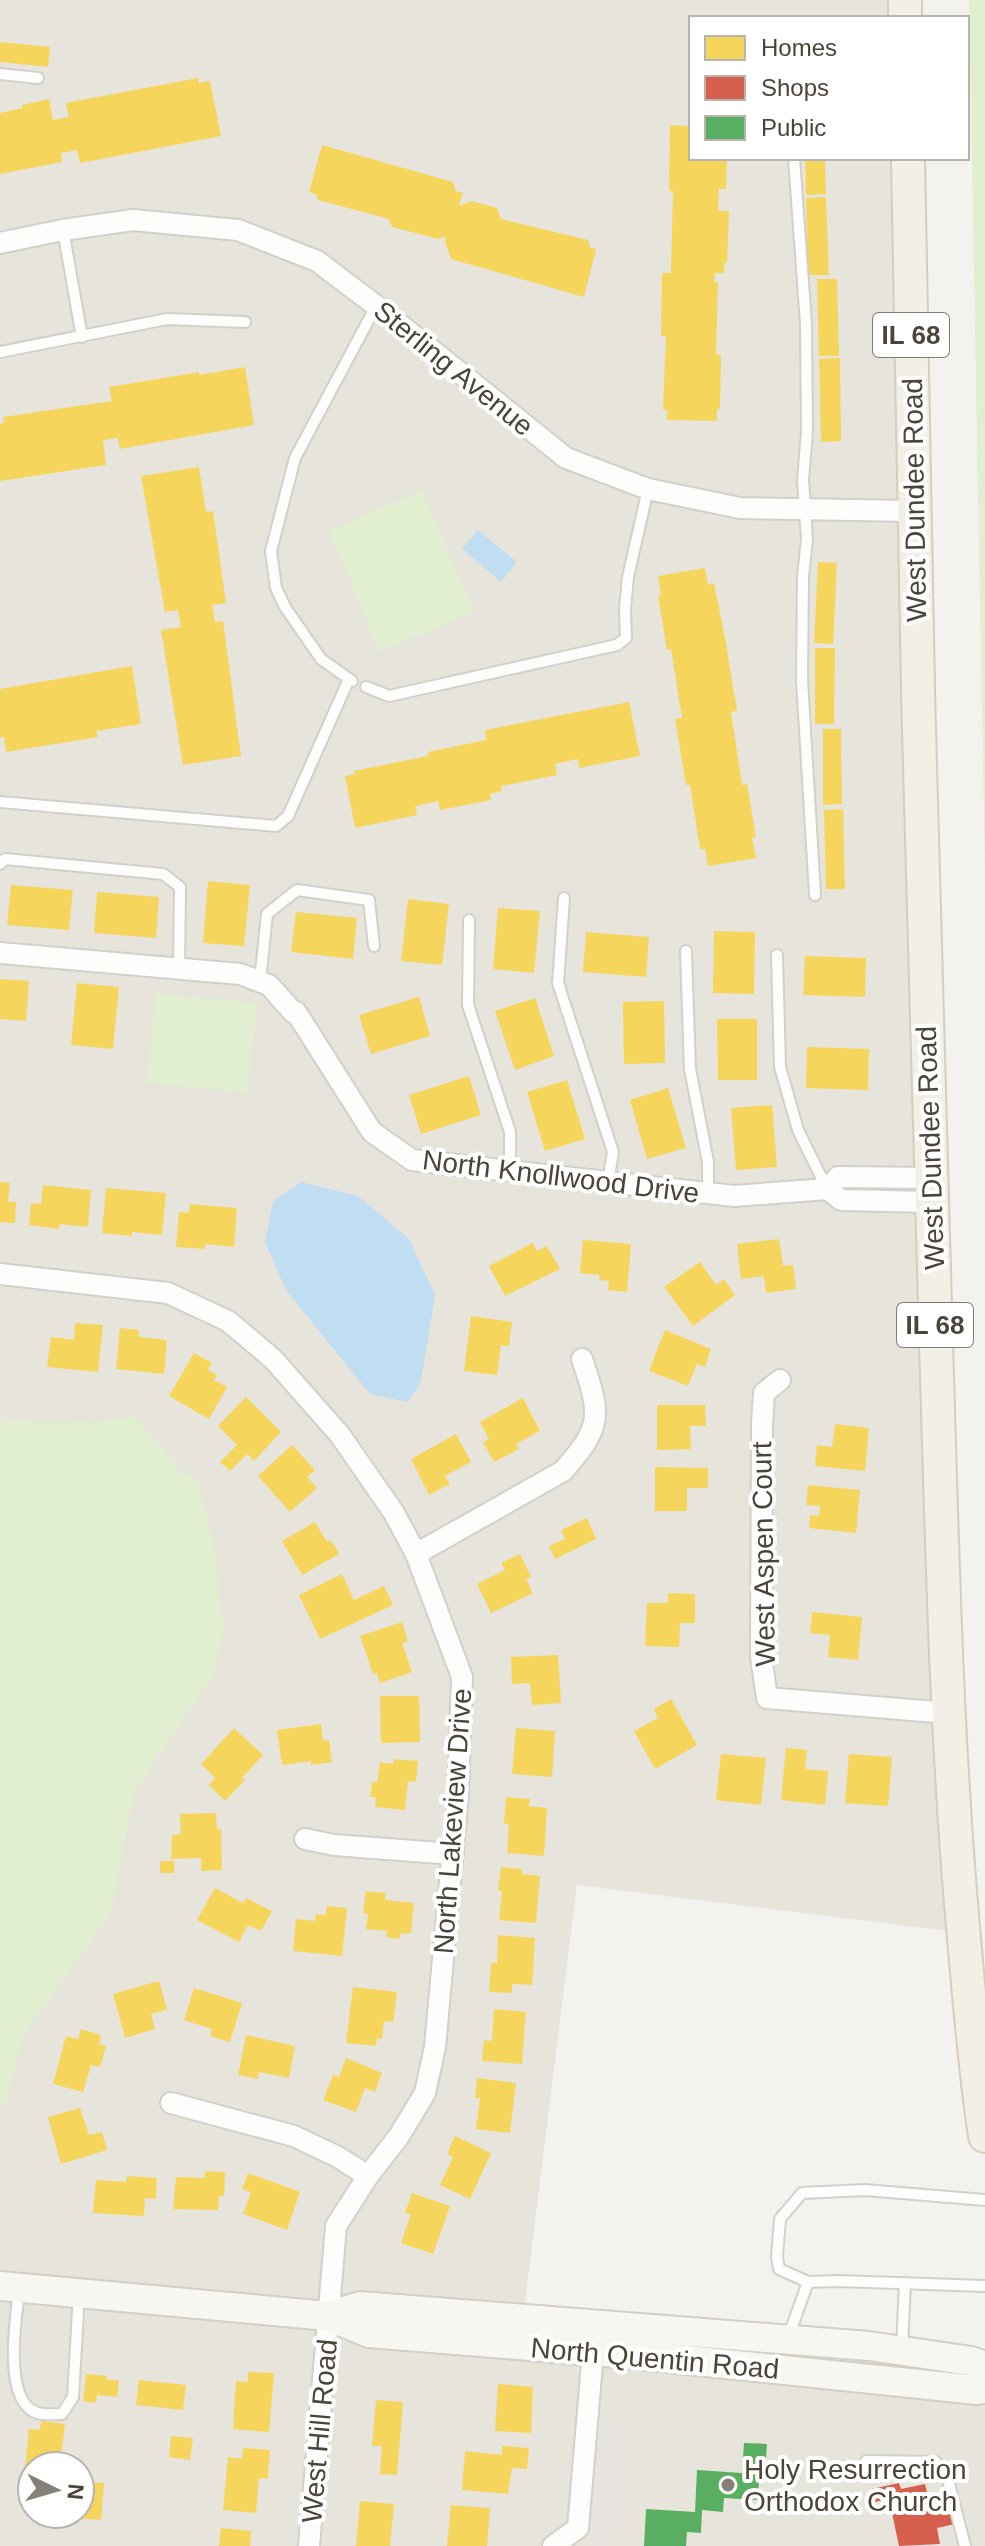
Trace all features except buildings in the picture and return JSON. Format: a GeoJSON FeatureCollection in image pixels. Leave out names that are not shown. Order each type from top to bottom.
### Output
{"type":"FeatureCollection","features":[{"type":"Feature","properties":{"kind":"main road","name":"West Dundee Road"},"geometry":{"type":"LineString","coordinates":[[908,160],[931,1190],[948,1713],[956,1858],[985,2136]]}},
{"type":"Feature","properties":{"kind":"main road","name":"North Quentin Road"},"geometry":{"type":"LineString","coordinates":[[10,2286],[328,2316],[369,2333],[985,2389]]}},
{"type":"Feature","properties":{"kind":"main road","name":"North Quentin Road"},"geometry":{"type":"LineString","coordinates":[[328,2316],[360,2306],[902,2350],[985,2366]]}},
{"type":"Feature","properties":{"kind":"street","name":"Sterling Avenue"},"geometry":{"type":"LineString","coordinates":[[0,243],[133,220],[238,230],[317,261],[566,458],[648,489],[740,508],[914,511]]}},
{"type":"Feature","properties":{"kind":"street"},"geometry":{"type":"LineString","coordinates":[[0,953],[240,974],[260,981]]}},
{"type":"Feature","properties":{"kind":"street","name":"North Knollwood Drive"},"geometry":{"type":"LineString","coordinates":[[260,981],[269,985],[296,1012],[372,1132],[412,1160],[734,1196],[827,1189],[838,1177],[931,1190]]}},
{"type":"Feature","properties":{"kind":"street","name":"North Lakeview Drive"},"geometry":{"type":"LineString","coordinates":[[0,1274],[168,1293],[228,1321],[273,1359],[340,1435],[394,1513],[416,1554],[462,1677],[458,1794],[435,2047],[425,2093],[336,2226],[328,2316]]}},
{"type":"Feature","properties":{"kind":"street"},"geometry":{"type":"LineString","coordinates":[[416,1554],[563,1471],[579,1454],[592,1436],[597,1417],[594,1393],[582,1359]]}},
{"type":"Feature","properties":{"kind":"street","name":"West Aspen Court"},"geometry":{"type":"LineString","coordinates":[[780,1380],[764,1393],[762,1424],[761,1656],[767,1698],[948,1713]]}},
{"type":"Feature","properties":{"kind":"street"},"geometry":{"type":"LineString","coordinates":[[305,1839],[334,1845],[453,1854]]}},
{"type":"Feature","properties":{"kind":"street"},"geometry":{"type":"LineString","coordinates":[[171,2103],[294,2136],[338,2157],[368,2176]]}},
{"type":"Feature","properties":{"kind":"street","name":"West Hill Road"},"geometry":{"type":"LineString","coordinates":[[309,2546],[328,2316]]}},
{"type":"Feature","properties":{"kind":"street"},"geometry":{"type":"LineString","coordinates":[[553,2546],[578,2528],[593,2352]]}},
{"type":"Feature","properties":{"kind":"lane"},"geometry":{"type":"LineString","coordinates":[[0,74],[38,78]]}},
{"type":"Feature","properties":{"kind":"lane"},"geometry":{"type":"LineString","coordinates":[[794,160],[806,324],[807,539],[803,576],[802,680],[815,895]]}},
{"type":"Feature","properties":{"kind":"lane"},"geometry":{"type":"LineString","coordinates":[[63,230],[82,337]]}},
{"type":"Feature","properties":{"kind":"lane"},"geometry":{"type":"LineString","coordinates":[[0,802],[276,826],[288,816],[352,680],[321,659],[285,607],[276,588],[271,551],[295,458],[376,306]]}},
{"type":"Feature","properties":{"kind":"lane"},"geometry":{"type":"LineString","coordinates":[[0,352],[167,319],[245,322]]}},
{"type":"Feature","properties":{"kind":"lane"},"geometry":{"type":"LineString","coordinates":[[366,687],[389,696],[617,645],[626,638],[628,577],[648,489]]}},
{"type":"Feature","properties":{"kind":"lane"},"geometry":{"type":"LineString","coordinates":[[0,864],[5,859],[163,874],[180,887],[179,969]]}},
{"type":"Feature","properties":{"kind":"lane"},"geometry":{"type":"LineString","coordinates":[[260,981],[267,914],[297,890],[369,900],[374,946]]}},
{"type":"Feature","properties":{"kind":"lane"},"geometry":{"type":"LineString","coordinates":[[564,898],[558,983],[613,1152],[608,1182]]}},
{"type":"Feature","properties":{"kind":"lane"},"geometry":{"type":"LineString","coordinates":[[469,920],[468,1005],[510,1132],[510,1172]]}},
{"type":"Feature","properties":{"kind":"lane"},"geometry":{"type":"LineString","coordinates":[[686,951],[690,1069],[708,1162],[708,1193]]}},
{"type":"Feature","properties":{"kind":"lane"},"geometry":{"type":"LineString","coordinates":[[777,955],[780,1067],[798,1130],[827,1189]]}},
{"type":"Feature","properties":{"kind":"lane"},"geometry":{"type":"LineString","coordinates":[[985,2200],[865,2190],[802,2193],[780,2219],[777,2257],[779,2269],[808,2282],[985,2286]]}},
{"type":"Feature","properties":{"kind":"lane"},"geometry":{"type":"LineString","coordinates":[[787,2340],[808,2282]]}},
{"type":"Feature","properties":{"kind":"lane"},"geometry":{"type":"LineString","coordinates":[[902,2350],[905,2283]]}},
{"type":"Feature","properties":{"kind":"lane"},"geometry":{"type":"LineString","coordinates":[[10,2286],[14,2361],[19,2390],[30,2409],[42,2414],[62,2414],[73,2397],[79,2293]]}},
{"type":"Feature","properties":{"kind":"lane"},"geometry":{"type":"LineString","coordinates":[[866,2461],[936,2462],[947,2476],[965,2546]]}},
{"type":"Feature","properties":{"kind":"shaded area"},"geometry":{"type":"Polygon","coordinates":[[[0,0],[905,0],[905,16],[689,16],[689,160],[908,160],[964,1933],[577,1885],[521,2334],[698,2351],[787,2340],[985,2372],[985,2546],[0,2546],[0,0]]]}},
{"type":"Feature","properties":{"kind":"shaded area"},"geometry":{"type":"Polygon","coordinates":[[[605,2423],[623,2424],[614,2546],[594,2546],[605,2423]]]}},
{"type":"Feature","properties":{"kind":"green space"},"geometry":{"type":"Polygon","coordinates":[[[969,0],[985,0],[985,878],[969,0]]]}},
{"type":"Feature","properties":{"kind":"green space"},"geometry":{"type":"Polygon","coordinates":[[[422,490],[474,612],[380,652],[329,531],[422,490]]]}},
{"type":"Feature","properties":{"kind":"green space"},"geometry":{"type":"Polygon","coordinates":[[[156,993],[257,1003],[248,1093],[146,1083],[156,993]]]}},
{"type":"Feature","properties":{"kind":"green space"},"geometry":{"type":"Polygon","coordinates":[[[135,1416],[182,1473],[198,1479],[215,1551],[224,1628],[213,1675],[134,1792],[111,1913],[23,2036],[6,2104],[0,2102],[0,1421],[90,1422],[135,1416]]]}},
{"type":"Feature","properties":{"kind":"water"},"geometry":{"type":"Polygon","coordinates":[[[478,530],[517,562],[501,582],[462,549],[478,530]]]}},
{"type":"Feature","properties":{"kind":"water"},"geometry":{"type":"Polygon","coordinates":[[[301,1182],[358,1196],[409,1239],[435,1295],[421,1381],[408,1402],[370,1394],[286,1290],[265,1242],[273,1201],[301,1182]]]}},
{"type":"Feature","properties":{"kind":"place","name":"Holy Resurrection Orthodox Church"},"geometry":{"type":"Point","coordinates":[728,2485]}}]}
